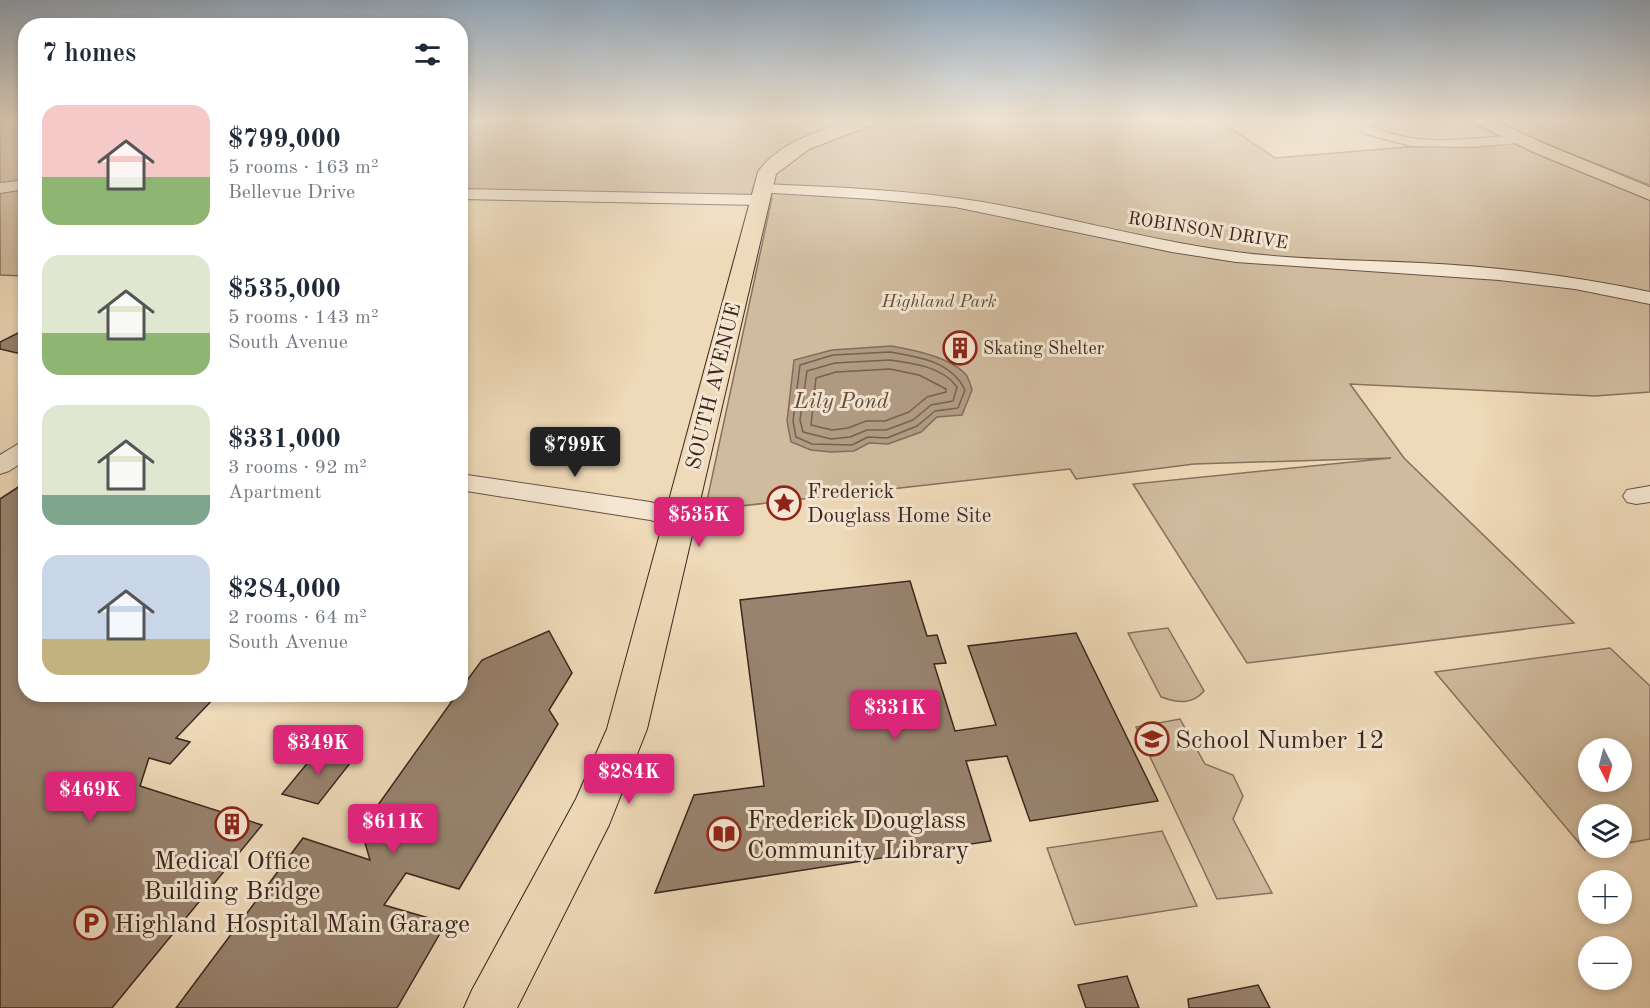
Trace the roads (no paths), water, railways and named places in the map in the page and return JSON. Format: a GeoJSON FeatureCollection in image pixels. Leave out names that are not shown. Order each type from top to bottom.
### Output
{"type":"FeatureCollection","features":[{"type":"Feature","properties":{"kind":"main road","name":"SOUTH AVENUE"},"geometry":{"type":"LineString","coordinates":[[490,1008],[593,811],[617,755],[637,694],[760,195],[767,172],[772,167]]}},
{"type":"Feature","properties":{"kind":"main road"},"geometry":{"type":"LineString","coordinates":[[1585,167],[1650,194]]}},
{"type":"Feature","properties":{"kind":"street"},"geometry":{"type":"LineString","coordinates":[[0,188],[18,185]]}},
{"type":"Feature","properties":{"kind":"street","name":"ROBINSON DRIVE"},"geometry":{"type":"LineString","coordinates":[[468,194],[883,194],[1014,212],[1115,236],[1217,254],[1309,264],[1509,275],[1576,284],[1650,298]]}},
{"type":"Feature","properties":{"kind":"street"},"geometry":{"type":"LineString","coordinates":[[0,466],[18,454]]}},
{"type":"Feature","properties":{"kind":"street"},"geometry":{"type":"LineString","coordinates":[[468,483],[650,511],[680,519]]}},
{"type":"Feature","properties":{"kind":"water","name":"Lily Pond"},"geometry":{"type":"Polygon","coordinates":[[[891,346],[932,355],[960,369],[967,376],[972,390],[962,415],[937,417],[921,432],[888,444],[869,443],[854,451],[811,450],[791,442],[787,421],[794,360],[832,350],[891,346]]]}},
{"type":"Feature","properties":{"kind":"place","name":"Skating Shelter"},"geometry":{"type":"Point","coordinates":[960,348]}},
{"type":"Feature","properties":{"kind":"place","name":"Frederick Douglass Home Site"},"geometry":{"type":"Point","coordinates":[784,503]}},
{"type":"Feature","properties":{"kind":"place","name":"School Number 12"},"geometry":{"type":"Point","coordinates":[1152,739]}},
{"type":"Feature","properties":{"kind":"place","name":"Medical Office Building Bridge"},"geometry":{"type":"Point","coordinates":[232,824]}},
{"type":"Feature","properties":{"kind":"place","name":"Frederick Douglass Community Library"},"geometry":{"type":"Point","coordinates":[724,834]}},
{"type":"Feature","properties":{"kind":"place","name":"Highland Hospital Main Garage"},"geometry":{"type":"Point","coordinates":[91,923]}},
{"type":"Feature","properties":{"kind":"park label","name":"Highland Park"},"geometry":{"type":"Point","coordinates":[939,301]}}]}
